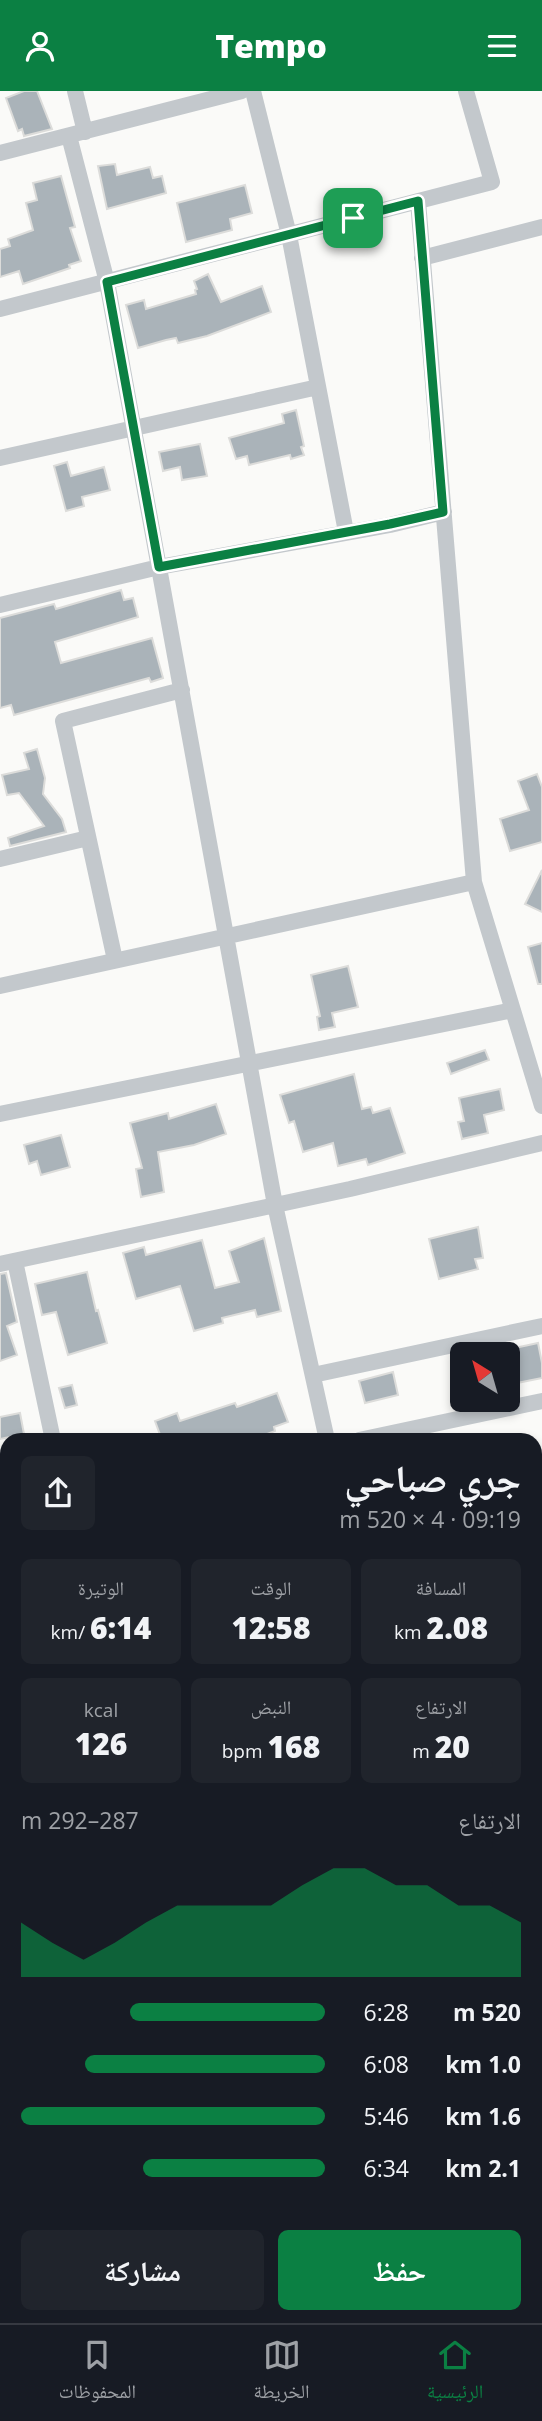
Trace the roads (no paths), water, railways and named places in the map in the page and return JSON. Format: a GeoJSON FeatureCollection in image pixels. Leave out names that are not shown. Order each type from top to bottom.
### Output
{"type":"FeatureCollection","features":[{"type":"Feature","properties":{"kind":"street"},"geometry":{"type":"LineString","coordinates":[[75,91],[85,132]]}},
{"type":"Feature","properties":{"kind":"street"},"geometry":{"type":"LineString","coordinates":[[0,153],[242,91]]}},
{"type":"Feature","properties":{"kind":"street"},"geometry":{"type":"LineString","coordinates":[[253,91],[289,235],[346,533]]}},
{"type":"Feature","properties":{"kind":"street"},"geometry":{"type":"LineString","coordinates":[[0,309],[492,182],[466,91]]}},
{"type":"Feature","properties":{"kind":"street"},"geometry":{"type":"LineString","coordinates":[[69,136],[107,282],[275,1205],[325,1433]]}},
{"type":"Feature","properties":{"kind":"street"},"geometry":{"type":"LineString","coordinates":[[418,201],[474,882],[542,1106]]}},
{"type":"Feature","properties":{"kind":"street"},"geometry":{"type":"LineString","coordinates":[[422,258],[542,227]]}},
{"type":"Feature","properties":{"kind":"street"},"geometry":{"type":"LineString","coordinates":[[0,458],[318,387]]}},
{"type":"Feature","properties":{"kind":"street"},"geometry":{"type":"LineString","coordinates":[[0,605],[159,567],[346,533],[443,512]]}},
{"type":"Feature","properties":{"kind":"street"},"geometry":{"type":"LineString","coordinates":[[115,960],[63,721],[182,690]]}},
{"type":"Feature","properties":{"kind":"street"},"geometry":{"type":"LineString","coordinates":[[0,859],[88,838]]}},
{"type":"Feature","properties":{"kind":"street"},"geometry":{"type":"LineString","coordinates":[[0,986],[474,882]]}},
{"type":"Feature","properties":{"kind":"street"},"geometry":{"type":"LineString","coordinates":[[0,1114],[513,1010]]}},
{"type":"Feature","properties":{"kind":"street"},"geometry":{"type":"LineString","coordinates":[[51,1433],[7,1263],[542,1143]]}},
{"type":"Feature","properties":{"kind":"street"},"geometry":{"type":"LineString","coordinates":[[313,1375],[542,1326]]}},
{"type":"Feature","properties":{"kind":"street"},"geometry":{"type":"LineString","coordinates":[[392,1433],[542,1401]]}}]}
